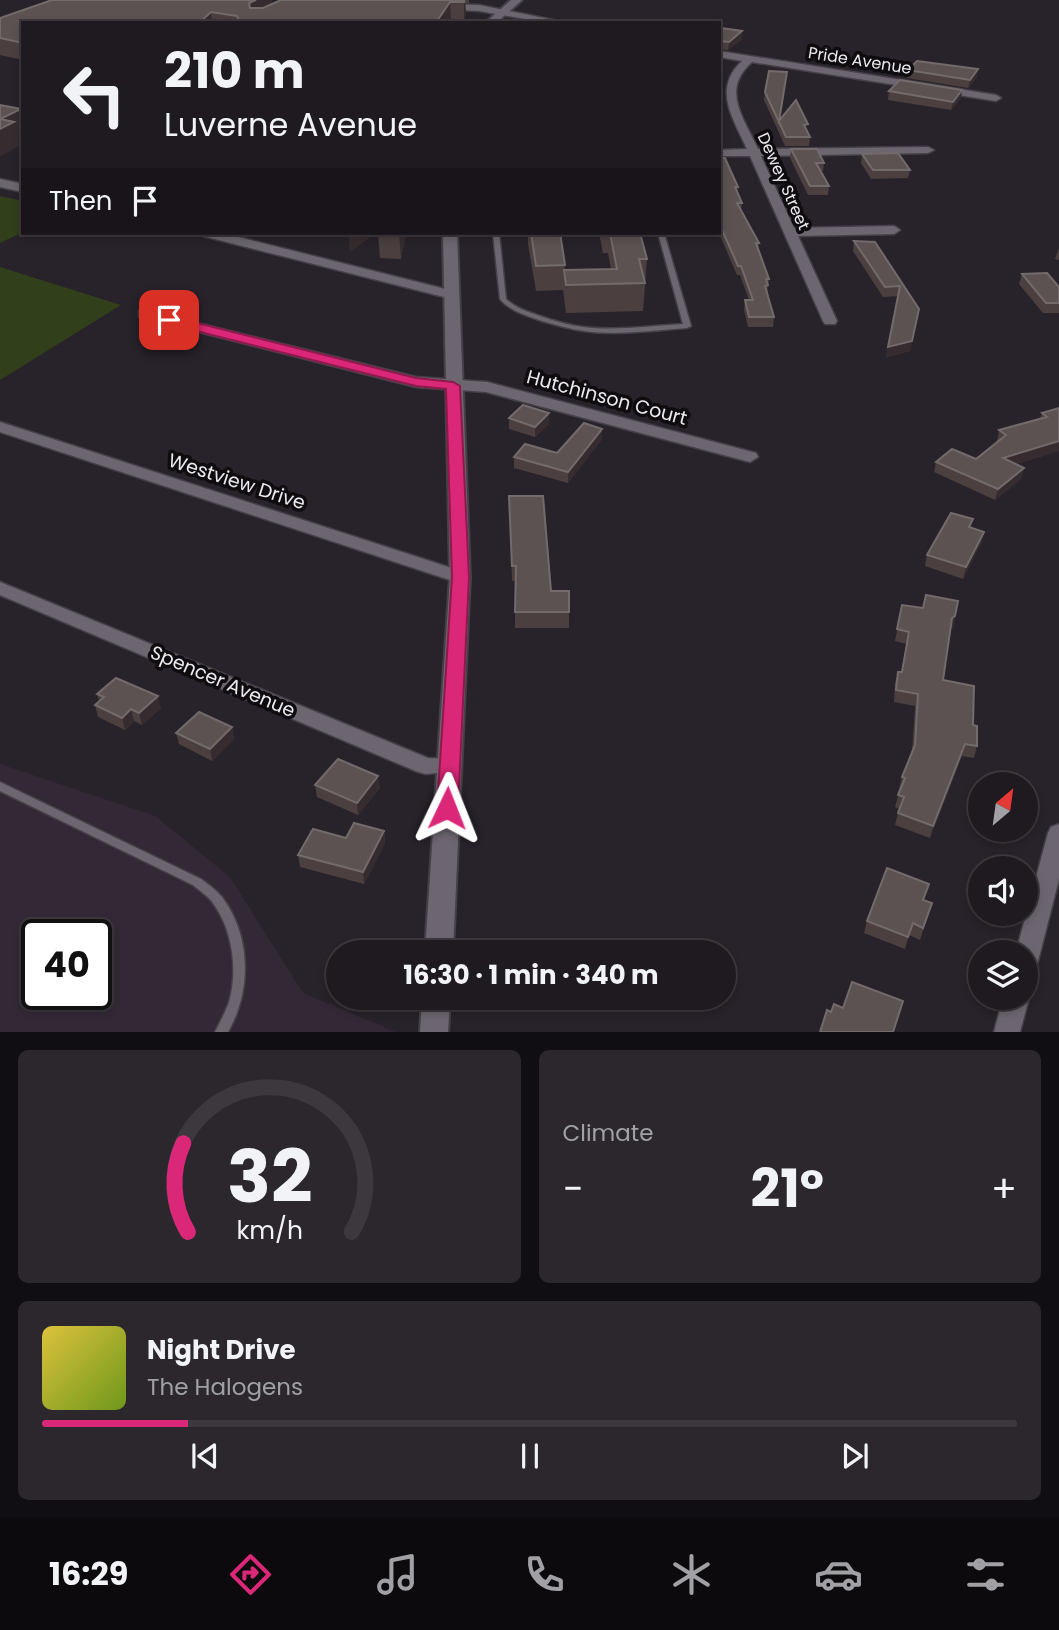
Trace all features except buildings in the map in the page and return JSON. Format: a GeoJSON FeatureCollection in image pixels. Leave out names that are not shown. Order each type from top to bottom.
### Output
{"type":"FeatureCollection","features":[{"type":"Feature","properties":{"kind":"street"},"geometry":{"type":"LineString","coordinates":[[492,21],[517,0]]}},
{"type":"Feature","properties":{"kind":"street"},"geometry":{"type":"LineString","coordinates":[[426,7],[503,12],[554,21]]}},
{"type":"Feature","properties":{"kind":"street","name":"Pride Avenue"},"geometry":{"type":"LineString","coordinates":[[721,54],[996,98]]}},
{"type":"Feature","properties":{"kind":"street","name":"Dewey Street"},"geometry":{"type":"LineString","coordinates":[[750,59],[733,75],[729,84],[730,99],[830,321]]}},
{"type":"Feature","properties":{"kind":"street"},"geometry":{"type":"LineString","coordinates":[[721,153],[928,150]]}},
{"type":"Feature","properties":{"kind":"street"},"geometry":{"type":"LineString","coordinates":[[0,183],[21,188]]}},
{"type":"Feature","properties":{"kind":"street"},"geometry":{"type":"LineString","coordinates":[[790,232],[894,230]]}},
{"type":"Feature","properties":{"kind":"street"},"geometry":{"type":"LineString","coordinates":[[216,235],[452,295]]}},
{"type":"Feature","properties":{"kind":"street"},"geometry":{"type":"LineString","coordinates":[[440,940],[460,577],[450,235]]}},
{"type":"Feature","properties":{"kind":"street","name":"Hutchinson Court"},"geometry":{"type":"LineString","coordinates":[[144,314],[416,382],[487,387],[750,457]]}},
{"type":"Feature","properties":{"kind":"street","name":"Westview Drive"},"geometry":{"type":"LineString","coordinates":[[0,427],[460,577]]}},
{"type":"Feature","properties":{"kind":"street","name":"Spencer Avenue"},"geometry":{"type":"LineString","coordinates":[[0,588],[426,766],[448,765]]}},
{"type":"Feature","properties":{"kind":"street"},"geometry":{"type":"LineString","coordinates":[[1031,940],[1059,833]]}},
{"type":"Feature","properties":{"kind":"street"},"geometry":{"type":"LineString","coordinates":[[434,1031],[435,1010]]}},
{"type":"Feature","properties":{"kind":"street"},"geometry":{"type":"LineString","coordinates":[[1007,1031],[1013,1010]]}},
{"type":"Feature","properties":{"kind":"lane"},"geometry":{"type":"LineString","coordinates":[[496,235],[503,299],[506,304],[522,312],[583,329],[687,326],[662,235]]}},
{"type":"Feature","properties":{"kind":"lane"},"geometry":{"type":"LineString","coordinates":[[0,786],[197,882],[217,899],[239,943],[238,990],[221,1031]]}},
{"type":"Feature","properties":{"kind":"shaded area"},"geometry":{"type":"Polygon","coordinates":[[[0,764],[155,816],[230,877],[303,993],[326,1003],[326,1010],[344,1010],[396,1032],[0,1032],[0,764]]]}},
{"type":"Feature","properties":{"kind":"green space"},"geometry":{"type":"Polygon","coordinates":[[[0,196],[21,201],[21,233],[0,243],[0,196]]]}},
{"type":"Feature","properties":{"kind":"green space"},"geometry":{"type":"Polygon","coordinates":[[[0,267],[121,305],[0,380],[0,267]]]}},
{"type":"Feature","properties":{"kind":"route"},"geometry":{"type":"LineString","coordinates":[[169,320],[416,382],[453,386],[460,577],[447,808]]}}]}
